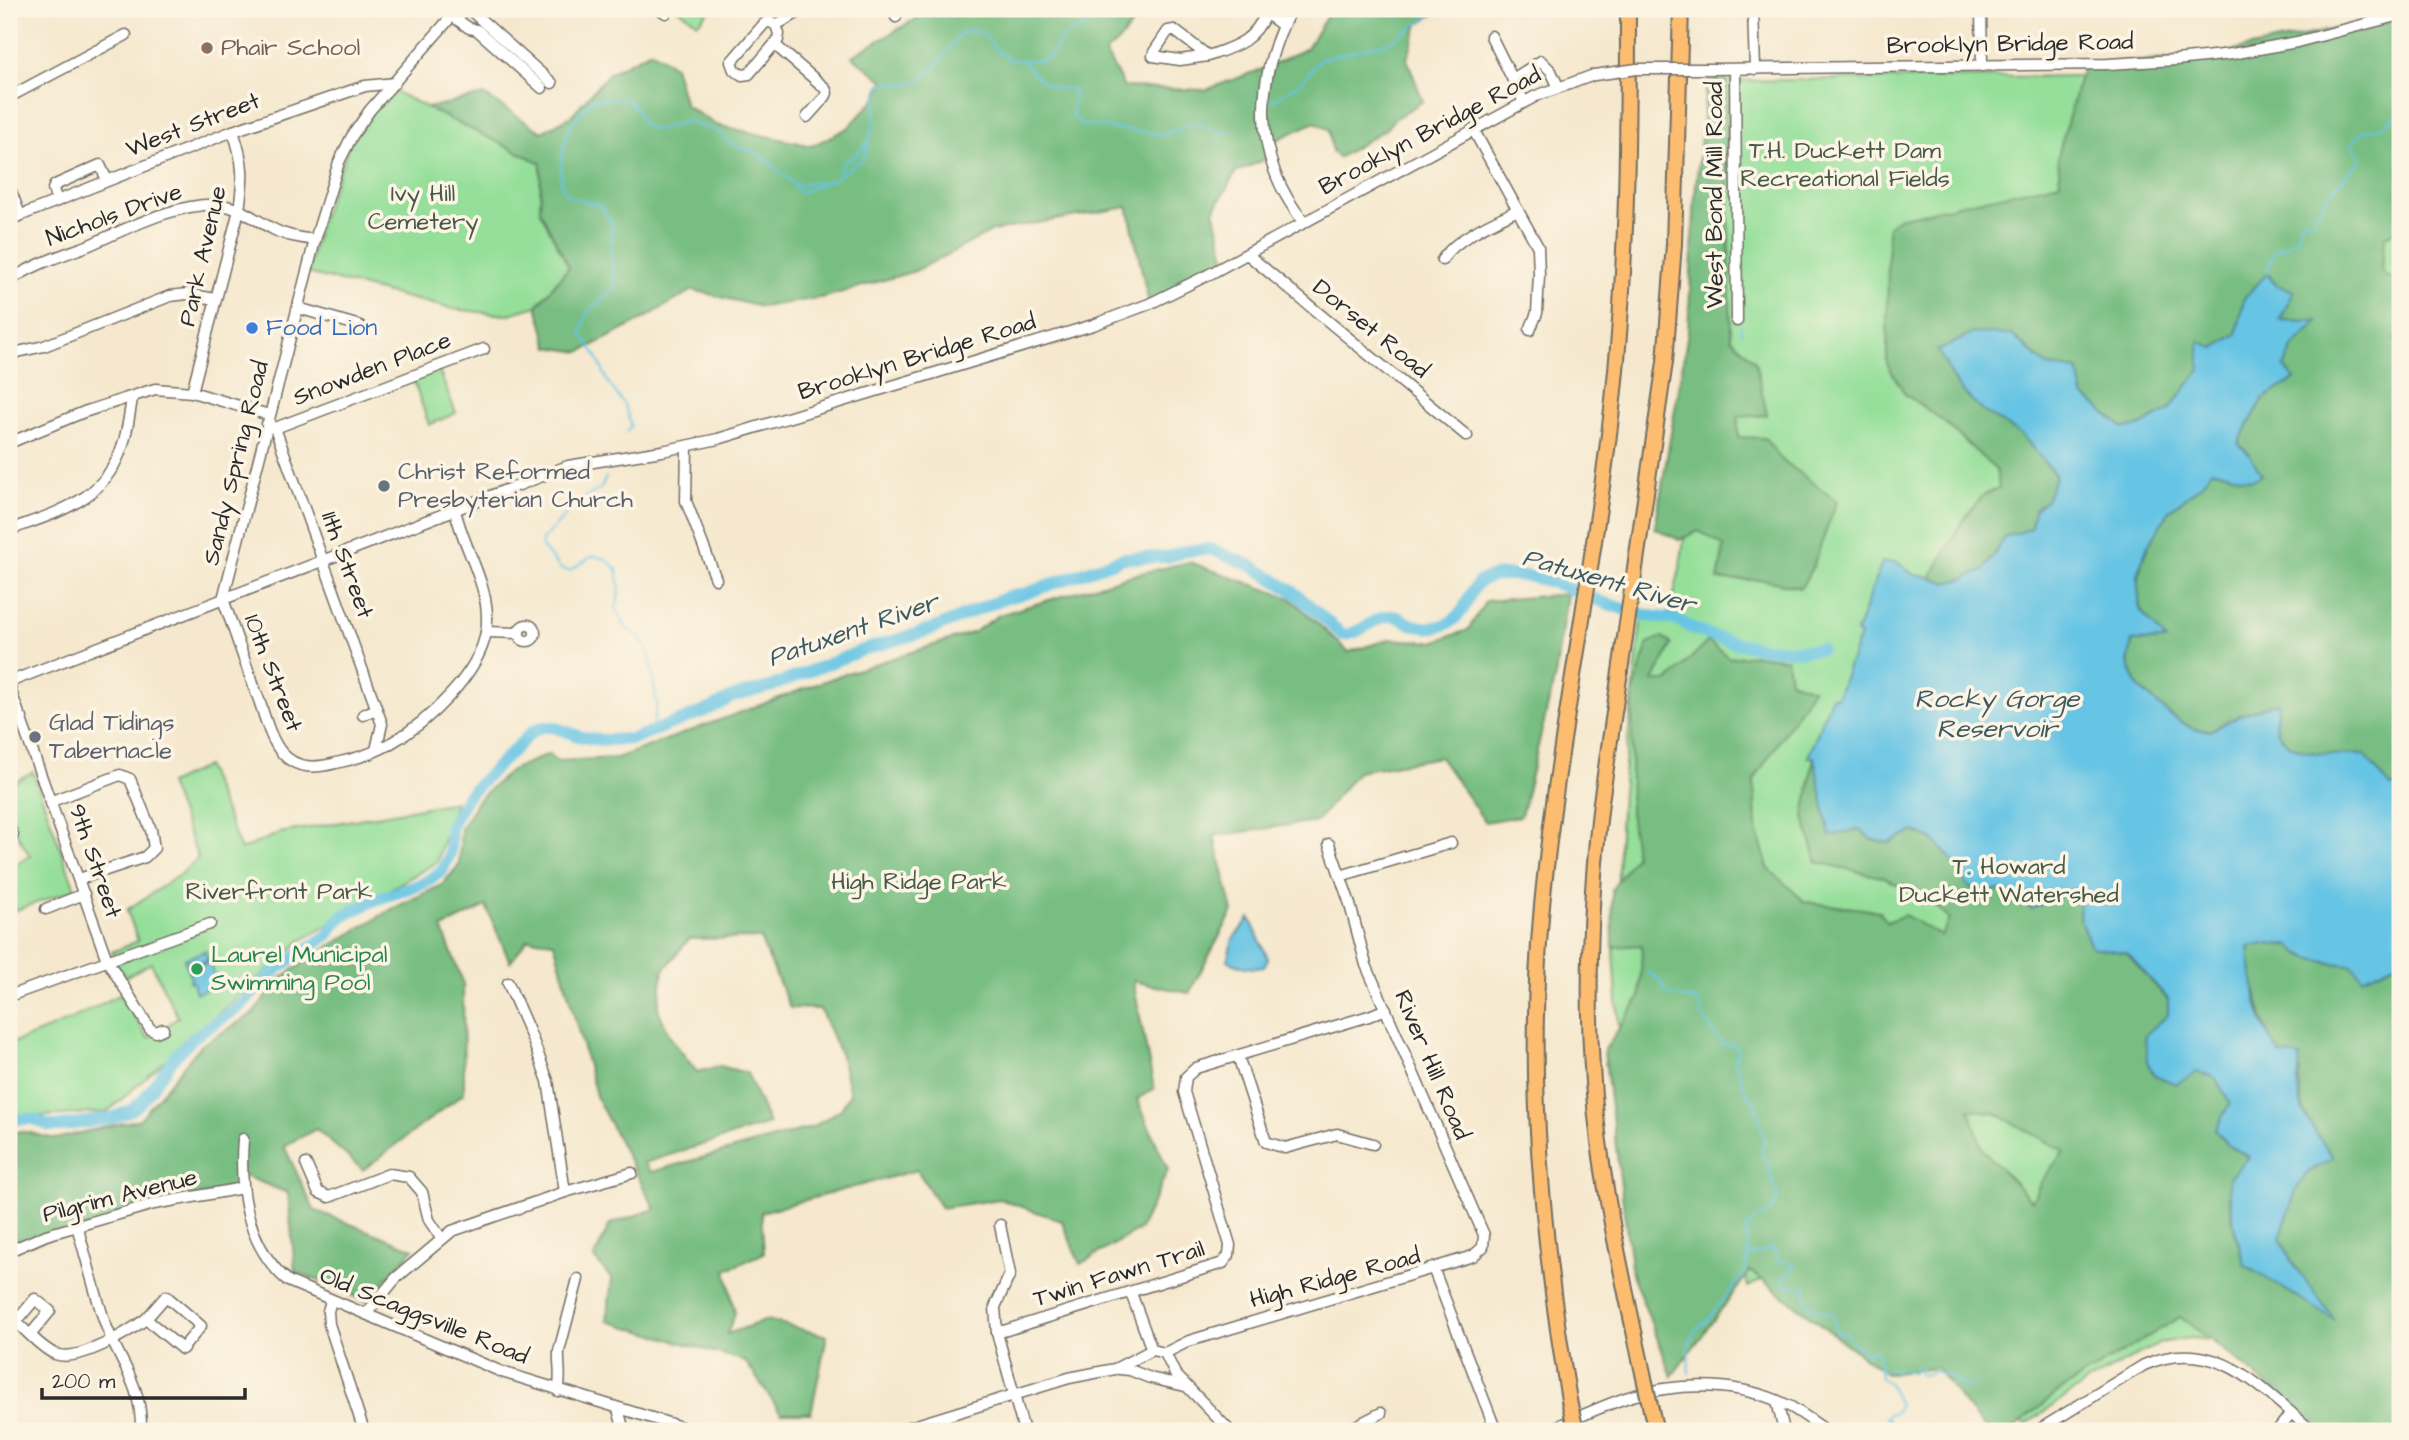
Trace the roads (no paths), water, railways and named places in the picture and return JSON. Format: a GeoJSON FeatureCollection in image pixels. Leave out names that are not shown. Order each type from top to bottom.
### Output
{"type":"FeatureCollection","features":[{"type":"Feature","properties":{"kind":"highway"},"geometry":{"type":"LineString","coordinates":[[1576,1431],[1545,1242],[1538,1143],[1538,975],[1544,895],[1612,412],[1622,309],[1628,183],[1628,9]]}},
{"type":"Feature","properties":{"kind":"highway"},"geometry":{"type":"LineString","coordinates":[[1656,1431],[1610,1213],[1596,1114],[1590,978],[1594,863],[1665,362],[1676,184],[1681,9]]}},
{"type":"Feature","properties":{"kind":"street"},"geometry":{"type":"LineString","coordinates":[[455,12],[469,28],[477,30],[547,85],[469,9]]}},
{"type":"Feature","properties":{"kind":"street"},"geometry":{"type":"LineString","coordinates":[[776,25],[804,9]]}},
{"type":"Feature","properties":{"kind":"street"},"geometry":{"type":"LineString","coordinates":[[1291,9],[1275,41],[1268,67],[1265,99],[1266,144],[1280,187],[1304,222]]}},
{"type":"Feature","properties":{"kind":"street"},"geometry":{"type":"LineString","coordinates":[[1753,9],[1755,69]]}},
{"type":"Feature","properties":{"kind":"street"},"geometry":{"type":"LineString","coordinates":[[1981,9],[1982,66]]}},
{"type":"Feature","properties":{"kind":"street"},"geometry":{"type":"LineString","coordinates":[[1208,56],[1174,30],[1168,31],[1153,56],[1180,60],[1208,56],[1232,48],[1250,37],[1260,26],[1263,11],[1282,25]]}},
{"type":"Feature","properties":{"kind":"street","name":"Sandy Spring Road"},"geometry":{"type":"LineString","coordinates":[[223,599],[334,174],[344,150],[370,110],[455,12]]}},
{"type":"Feature","properties":{"kind":"street","name":"Brooklyn Bridge Road"},"geometry":{"type":"LineString","coordinates":[[9,684],[568,466],[687,446],[747,430],[1120,316],[1168,296],[1524,102],[1558,86],[1594,75],[1637,69],[2108,64],[2205,57],[2297,42],[2400,15]]}},
{"type":"Feature","properties":{"kind":"street"},"geometry":{"type":"LineString","coordinates":[[768,21],[776,25],[779,34],[775,45],[746,75],[739,74],[731,62],[764,24],[768,21]]}},
{"type":"Feature","properties":{"kind":"street"},"geometry":{"type":"LineString","coordinates":[[9,97],[126,34]]}},
{"type":"Feature","properties":{"kind":"street"},"geometry":{"type":"LineString","coordinates":[[1491,36],[1524,102]]}},
{"type":"Feature","properties":{"kind":"street"},"geometry":{"type":"LineString","coordinates":[[775,45],[825,88],[825,97],[807,117]]}},
{"type":"Feature","properties":{"kind":"street"},"geometry":{"type":"LineString","coordinates":[[1513,79],[1541,61],[1551,71],[1558,86]]}},
{"type":"Feature","properties":{"kind":"street","name":"West Bond Mill Road"},"geometry":{"type":"LineString","coordinates":[[1735,69],[1737,321]]}},
{"type":"Feature","properties":{"kind":"street","name":"West Street"},"geometry":{"type":"LineString","coordinates":[[9,220],[233,131],[365,86],[395,83]]}},
{"type":"Feature","properties":{"kind":"street"},"geometry":{"type":"LineString","coordinates":[[1473,129],[1535,239],[1539,256],[1537,313],[1530,330]]}},
{"type":"Feature","properties":{"kind":"street","name":"Park Avenue"},"geometry":{"type":"LineString","coordinates":[[192,392],[239,210],[243,168],[233,131]]}},
{"type":"Feature","properties":{"kind":"street"},"geometry":{"type":"LineString","coordinates":[[57,201],[53,190],[55,185],[89,168],[100,165],[107,180]]}},
{"type":"Feature","properties":{"kind":"street"},"geometry":{"type":"LineString","coordinates":[[9,186],[20,215]]}},
{"type":"Feature","properties":{"kind":"street","name":"Nichols Drive"},"geometry":{"type":"LineString","coordinates":[[9,281],[47,261],[180,210],[219,205],[239,210],[282,233],[315,240]]}},
{"type":"Feature","properties":{"kind":"street"},"geometry":{"type":"LineString","coordinates":[[1442,260],[1457,244],[1518,210]]}},
{"type":"Feature","properties":{"kind":"street","name":"Dorset Road"},"geometry":{"type":"LineString","coordinates":[[1247,254],[1467,436]]}},
{"type":"Feature","properties":{"kind":"street"},"geometry":{"type":"LineString","coordinates":[[9,354],[44,346],[170,296],[187,294],[215,299]]}},
{"type":"Feature","properties":{"kind":"street"},"geometry":{"type":"LineString","coordinates":[[298,308],[360,326]]}},
{"type":"Feature","properties":{"kind":"street","name":"Snowden Place"},"geometry":{"type":"LineString","coordinates":[[271,422],[484,349]]}},
{"type":"Feature","properties":{"kind":"street"},"geometry":{"type":"LineString","coordinates":[[9,443],[84,412],[155,389],[192,392],[271,422]]}},
{"type":"Feature","properties":{"kind":"street"},"geometry":{"type":"LineString","coordinates":[[9,530],[76,504],[96,490],[118,457],[132,398]]}},
{"type":"Feature","properties":{"kind":"street","name":"11th Street"},"geometry":{"type":"LineString","coordinates":[[271,422],[382,724]]}},
{"type":"Feature","properties":{"kind":"street"},"geometry":{"type":"LineString","coordinates":[[687,446],[686,501],[716,579]]}},
{"type":"Feature","properties":{"kind":"street"},"geometry":{"type":"LineString","coordinates":[[376,750],[402,736],[424,719],[456,688],[482,649],[487,618],[484,594],[455,510]]}},
{"type":"Feature","properties":{"kind":"street","name":"10th Street"},"geometry":{"type":"LineString","coordinates":[[223,599],[270,731],[277,746],[289,760],[303,766],[317,767],[342,762],[376,750]]}},
{"type":"Feature","properties":{"kind":"street"},"geometry":{"type":"LineString","coordinates":[[486,632],[519,632]]}},
{"type":"Feature","properties":{"kind":"street","name":"9th Street"},"geometry":{"type":"LineString","coordinates":[[9,684],[107,960],[150,1029],[156,1032],[163,1029]]}},
{"type":"Feature","properties":{"kind":"street"},"geometry":{"type":"LineString","coordinates":[[363,715],[376,709]]}},
{"type":"Feature","properties":{"kind":"street"},"geometry":{"type":"LineString","coordinates":[[9,724],[22,718]]}},
{"type":"Feature","properties":{"kind":"street"},"geometry":{"type":"LineString","coordinates":[[376,750],[382,724],[402,736]]}},
{"type":"Feature","properties":{"kind":"street"},"geometry":{"type":"LineString","coordinates":[[51,801],[120,775],[126,776],[130,779],[150,830],[154,848],[145,857],[79,879]]}},
{"type":"Feature","properties":{"kind":"street"},"geometry":{"type":"LineString","coordinates":[[1340,876],[1451,843]]}},
{"type":"Feature","properties":{"kind":"street","name":"River Hill Road"},"geometry":{"type":"LineString","coordinates":[[1329,844],[1362,953],[1483,1235],[1483,1247],[1473,1256],[1433,1268]]}},
{"type":"Feature","properties":{"kind":"street"},"geometry":{"type":"LineString","coordinates":[[46,908],[84,894]]}},
{"type":"Feature","properties":{"kind":"street"},"geometry":{"type":"LineString","coordinates":[[9,996],[210,924]]}},
{"type":"Feature","properties":{"kind":"street"},"geometry":{"type":"LineString","coordinates":[[508,983],[548,1081],[565,1192]]}},
{"type":"Feature","properties":{"kind":"street","name":"Twin Fawn Trail"},"geometry":{"type":"LineString","coordinates":[[998,1333],[1219,1265],[1229,1255],[1230,1245],[1184,1086],[1186,1077],[1192,1070],[1386,1009]]}},
{"type":"Feature","properties":{"kind":"street"},"geometry":{"type":"LineString","coordinates":[[1238,1056],[1266,1142],[1285,1148],[1337,1134],[1373,1144]]}},
{"type":"Feature","properties":{"kind":"street","name":"Old Scaggsville Road"},"geometry":{"type":"LineString","coordinates":[[243,1139],[243,1188],[251,1228],[268,1261],[288,1282],[502,1372],[694,1431]]}},
{"type":"Feature","properties":{"kind":"street"},"geometry":{"type":"LineString","coordinates":[[306,1164],[318,1192],[329,1197],[389,1174],[409,1177],[422,1192],[429,1220],[441,1238]]}},
{"type":"Feature","properties":{"kind":"street"},"geometry":{"type":"LineString","coordinates":[[366,1314],[396,1278],[441,1238],[463,1227],[565,1192],[632,1173]]}},
{"type":"Feature","properties":{"kind":"street","name":"Pilgrim Avenue"},"geometry":{"type":"LineString","coordinates":[[9,1251],[24,1243],[154,1204],[243,1188]]}},
{"type":"Feature","properties":{"kind":"street"},"geometry":{"type":"LineString","coordinates":[[1000,1225],[1010,1274],[995,1307],[998,1333],[1024,1431]]}},
{"type":"Feature","properties":{"kind":"street"},"geometry":{"type":"LineString","coordinates":[[77,1226],[112,1340],[137,1390],[141,1431]]}},
{"type":"Feature","properties":{"kind":"street","name":"High Ridge Road"},"geometry":{"type":"LineString","coordinates":[[1168,1358],[1189,1341],[1433,1268],[1496,1431]]}},
{"type":"Feature","properties":{"kind":"street"},"geometry":{"type":"LineString","coordinates":[[558,1391],[562,1376],[559,1351],[578,1279]]}},
{"type":"Feature","properties":{"kind":"street"},"geometry":{"type":"LineString","coordinates":[[1131,1293],[1148,1353]]}},
{"type":"Feature","properties":{"kind":"street"},"geometry":{"type":"LineString","coordinates":[[30,1334],[49,1351],[66,1356],[79,1354],[127,1333],[146,1319],[166,1296],[201,1326],[182,1349],[146,1319]]}},
{"type":"Feature","properties":{"kind":"street"},"geometry":{"type":"LineString","coordinates":[[331,1301],[328,1311],[329,1324],[364,1431]]}},
{"type":"Feature","properties":{"kind":"street"},"geometry":{"type":"LineString","coordinates":[[1148,1353],[1141,1362],[1150,1377]]}},
{"type":"Feature","properties":{"kind":"street"},"geometry":{"type":"LineString","coordinates":[[897,1431],[1069,1378],[1115,1369],[1148,1353],[1168,1358]]}},
{"type":"Feature","properties":{"kind":"street"},"geometry":{"type":"LineString","coordinates":[[2037,1431],[2144,1365],[2172,1355],[2197,1355],[2221,1362],[2248,1377],[2312,1431]]}},
{"type":"Feature","properties":{"kind":"street"},"geometry":{"type":"LineString","coordinates":[[1150,1377],[1167,1374],[1168,1358]]}},
{"type":"Feature","properties":{"kind":"street"},"geometry":{"type":"LineString","coordinates":[[1168,1358],[1175,1374],[1230,1431]]}},
{"type":"Feature","properties":{"kind":"street"},"geometry":{"type":"LineString","coordinates":[[1115,1369],[1129,1370],[1187,1387]]}},
{"type":"Feature","properties":{"kind":"street"},"geometry":{"type":"LineString","coordinates":[[1547,1431],[1614,1402],[1660,1389],[1727,1387],[1777,1401],[1827,1431]]}},
{"type":"Feature","properties":{"kind":"street"},"geometry":{"type":"LineString","coordinates":[[1777,1401],[1784,1431]]}},
{"type":"Feature","properties":{"kind":"street"},"geometry":{"type":"LineString","coordinates":[[618,1409],[624,1431]]}},
{"type":"Feature","properties":{"kind":"street"},"geometry":{"type":"LineString","coordinates":[[1346,1431],[1381,1413]]}},
{"type":"Feature","properties":{"kind":"street"},"geometry":{"type":"LineString","coordinates":[[2277,1431],[2291,1413]]}},
{"type":"Feature","properties":{"kind":"street"},"geometry":{"type":"LineString","coordinates":[[1125,1431],[1143,1431]]}},
{"type":"Feature","properties":{"kind":"water","name":"Rocky Gorge Reservoir"},"geometry":{"type":"Polygon","coordinates":[[[2267,274],[2276,285],[2294,291],[2280,320],[2318,321],[2294,346],[2284,367],[2295,379],[2264,398],[2238,443],[2249,454],[2262,475],[2252,480],[2212,469],[2201,485],[2169,511],[2148,546],[2137,574],[2140,610],[2166,640],[2132,641],[2128,664],[2138,687],[2170,715],[2193,729],[2210,731],[2240,715],[2278,702],[2276,725],[2280,736],[2289,744],[2313,753],[2365,755],[2390,787],[2400,786],[2400,962],[2362,978],[2352,965],[2311,959],[2291,946],[2269,943],[2249,947],[2254,989],[2266,1030],[2280,1054],[2300,1057],[2298,1085],[2301,1106],[2333,1158],[2307,1173],[2296,1190],[2280,1239],[2292,1262],[2335,1320],[2245,1265],[2230,1201],[2229,1178],[2249,1157],[2227,1144],[2215,1130],[2230,1103],[2215,1077],[2197,1072],[2176,1084],[2154,1075],[2147,1061],[2145,1035],[2168,1015],[2168,999],[2127,953],[2091,947],[2080,920],[2078,892],[2071,889],[2032,909],[2003,891],[1983,893],[1968,886],[1951,859],[1934,840],[1914,831],[1889,843],[1871,839],[1860,829],[1830,836],[1814,757],[1808,757],[1832,696],[1837,697],[1860,635],[1856,633],[1882,562],[1897,562],[1914,575],[1947,583],[1985,569],[2006,536],[2031,529],[2034,510],[2046,500],[2056,476],[2022,435],[1983,411],[1959,388],[1938,351],[1973,333],[2012,335],[2047,366],[2078,370],[2083,395],[2123,428],[2139,427],[2168,411],[2200,370],[2199,341],[2214,348],[2237,334],[2244,298],[2267,274]]]}},
{"type":"Feature","properties":{"kind":"water"},"geometry":{"type":"Polygon","coordinates":[[[1250,918],[1268,959],[1264,967],[1245,967],[1227,960],[1233,939],[1250,918]]]}},
{"type":"Feature","properties":{"kind":"water"},"geometry":{"type":"Polygon","coordinates":[[[205,951],[208,960],[187,967],[184,959],[205,951]]]}},
{"type":"Feature","properties":{"kind":"water"},"geometry":{"type":"Polygon","coordinates":[[[209,962],[218,985],[196,993],[193,983],[189,981],[191,979],[188,970],[209,962]]]}},
{"type":"Feature","properties":{"kind":"waterway"},"geometry":{"type":"LineString","coordinates":[[627,432],[631,426],[625,406],[608,382],[596,355],[581,333],[587,313],[615,285],[611,253],[612,224],[603,208],[567,194],[561,182],[561,162],[568,132],[579,114],[595,98],[628,100],[635,107],[642,123],[650,129],[657,130],[688,121],[714,129],[736,147],[758,153],[794,184],[803,186],[807,182],[823,183],[832,180],[864,158],[876,114],[876,97],[880,84],[919,81],[932,71],[964,31],[981,32],[998,51],[1011,60],[1043,61],[1052,54],[1065,35],[1087,23],[1102,19],[1112,9]]}},
{"type":"Feature","properties":{"kind":"waterway"},"geometry":{"type":"LineString","coordinates":[[1272,101],[1300,83],[1321,59],[1390,42],[1440,9]]}},
{"type":"Feature","properties":{"kind":"waterway"},"geometry":{"type":"LineString","coordinates":[[1024,62],[1047,84],[1074,91],[1072,115],[1080,124],[1164,135],[1195,124],[1223,134],[1231,131]]}},
{"type":"Feature","properties":{"kind":"waterway"},"geometry":{"type":"LineString","coordinates":[[2267,274],[2273,252],[2298,239],[2302,219],[2312,221],[2327,196],[2362,158],[2351,144],[2363,131],[2381,128],[2400,113]]}},
{"type":"Feature","properties":{"kind":"waterway"},"geometry":{"type":"LineString","coordinates":[[838,173],[844,161],[852,158],[867,143]]}},
{"type":"Feature","properties":{"kind":"waterway"},"geometry":{"type":"LineString","coordinates":[[794,186],[801,193],[822,183]]}},
{"type":"Feature","properties":{"kind":"waterway"},"geometry":{"type":"LineString","coordinates":[[1741,325],[1741,334]]}},
{"type":"Feature","properties":{"kind":"waterway"},"geometry":{"type":"LineString","coordinates":[[606,477],[601,488],[575,505],[542,540],[542,547],[561,569],[569,571],[593,556],[606,559],[617,569],[620,588],[616,610],[627,629],[639,636],[649,652],[657,705],[652,731]]}},
{"type":"Feature","properties":{"kind":"waterway","name":"Patuxent River"},"geometry":{"type":"LineString","coordinates":[[9,1119],[33,1119],[50,1126],[61,1126],[112,1118],[133,1109],[194,1037],[239,1007],[278,968],[328,935],[337,921],[375,900],[422,884],[442,871],[450,854],[451,825],[468,795],[533,731],[542,727],[553,727],[581,737],[602,740],[632,739],[712,708],[732,697],[772,686],[863,650],[930,630],[1007,597],[1024,594],[1124,558],[1167,557],[1186,551],[1211,549],[1254,567],[1294,592],[1343,635],[1386,616],[1397,617],[1421,627],[1442,626],[1460,614],[1472,591],[1483,579],[1509,575],[1546,581],[1618,607],[1677,620],[1696,630],[1742,644],[1774,649],[1821,649]]}},
{"type":"Feature","properties":{"kind":"waterway"},"geometry":{"type":"LineString","coordinates":[[1647,972],[1659,979],[1665,992],[1698,1001],[1703,1017],[1722,1044],[1736,1045],[1738,1051],[1735,1060],[1745,1091],[1755,1103],[1765,1142],[1760,1149],[1778,1197],[1766,1217],[1758,1218],[1746,1227],[1748,1255],[1745,1272],[1707,1321],[1695,1330],[1690,1343],[1689,1373]]}},
{"type":"Feature","properties":{"kind":"waterway"},"geometry":{"type":"LineString","coordinates":[[1750,1255],[1774,1248],[1776,1258],[1795,1264],[1789,1275],[1783,1277],[1783,1283],[1792,1287],[1806,1286],[1809,1303],[1815,1309],[1832,1314],[1838,1335],[1847,1333],[1866,1355],[1876,1351],[1879,1355],[1881,1378],[1889,1383],[1899,1405],[1896,1412],[1888,1414],[1886,1418],[1898,1431]]}},
{"type":"Feature","properties":{"kind":"waterway"},"geometry":{"type":"LineString","coordinates":[[1881,1371],[1897,1369],[1912,1374],[1915,1367],[1919,1369],[1919,1374],[1935,1371],[1955,1378],[1967,1388],[1977,1385]]}},
{"type":"Feature","properties":{"kind":"place","name":"Phair School"},"geometry":{"type":"Point","coordinates":[207,48]}},
{"type":"Feature","properties":{"kind":"place","name":"Food Lion"},"geometry":{"type":"Point","coordinates":[252,328]}},
{"type":"Feature","properties":{"kind":"place","name":"Christ Reformed Presbyterian Church"},"geometry":{"type":"Point","coordinates":[384,486]}},
{"type":"Feature","properties":{"kind":"place","name":"Glad Tidings Tabernacle"},"geometry":{"type":"Point","coordinates":[35,737]}},
{"type":"Feature","properties":{"kind":"place","name":"Laurel Municipal Swimming Pool"},"geometry":{"type":"Point","coordinates":[197,969]}},
{"type":"Feature","properties":{"kind":"park label","name":"T.H. Duckett Dam Recreational Fields"},"geometry":{"type":"Point","coordinates":[1845,165]}},
{"type":"Feature","properties":{"kind":"park label","name":"Ivy Hill Cemetery"},"geometry":{"type":"Point","coordinates":[423,208]}},
{"type":"Feature","properties":{"kind":"park label","name":"T. Howard Duckett Watershed"},"geometry":{"type":"Point","coordinates":[2009,881]}},
{"type":"Feature","properties":{"kind":"park label","name":"High Ridge Park"},"geometry":{"type":"Point","coordinates":[919,882]}},
{"type":"Feature","properties":{"kind":"park label","name":"Riverfront Park"},"geometry":{"type":"Point","coordinates":[279,892]}}]}
